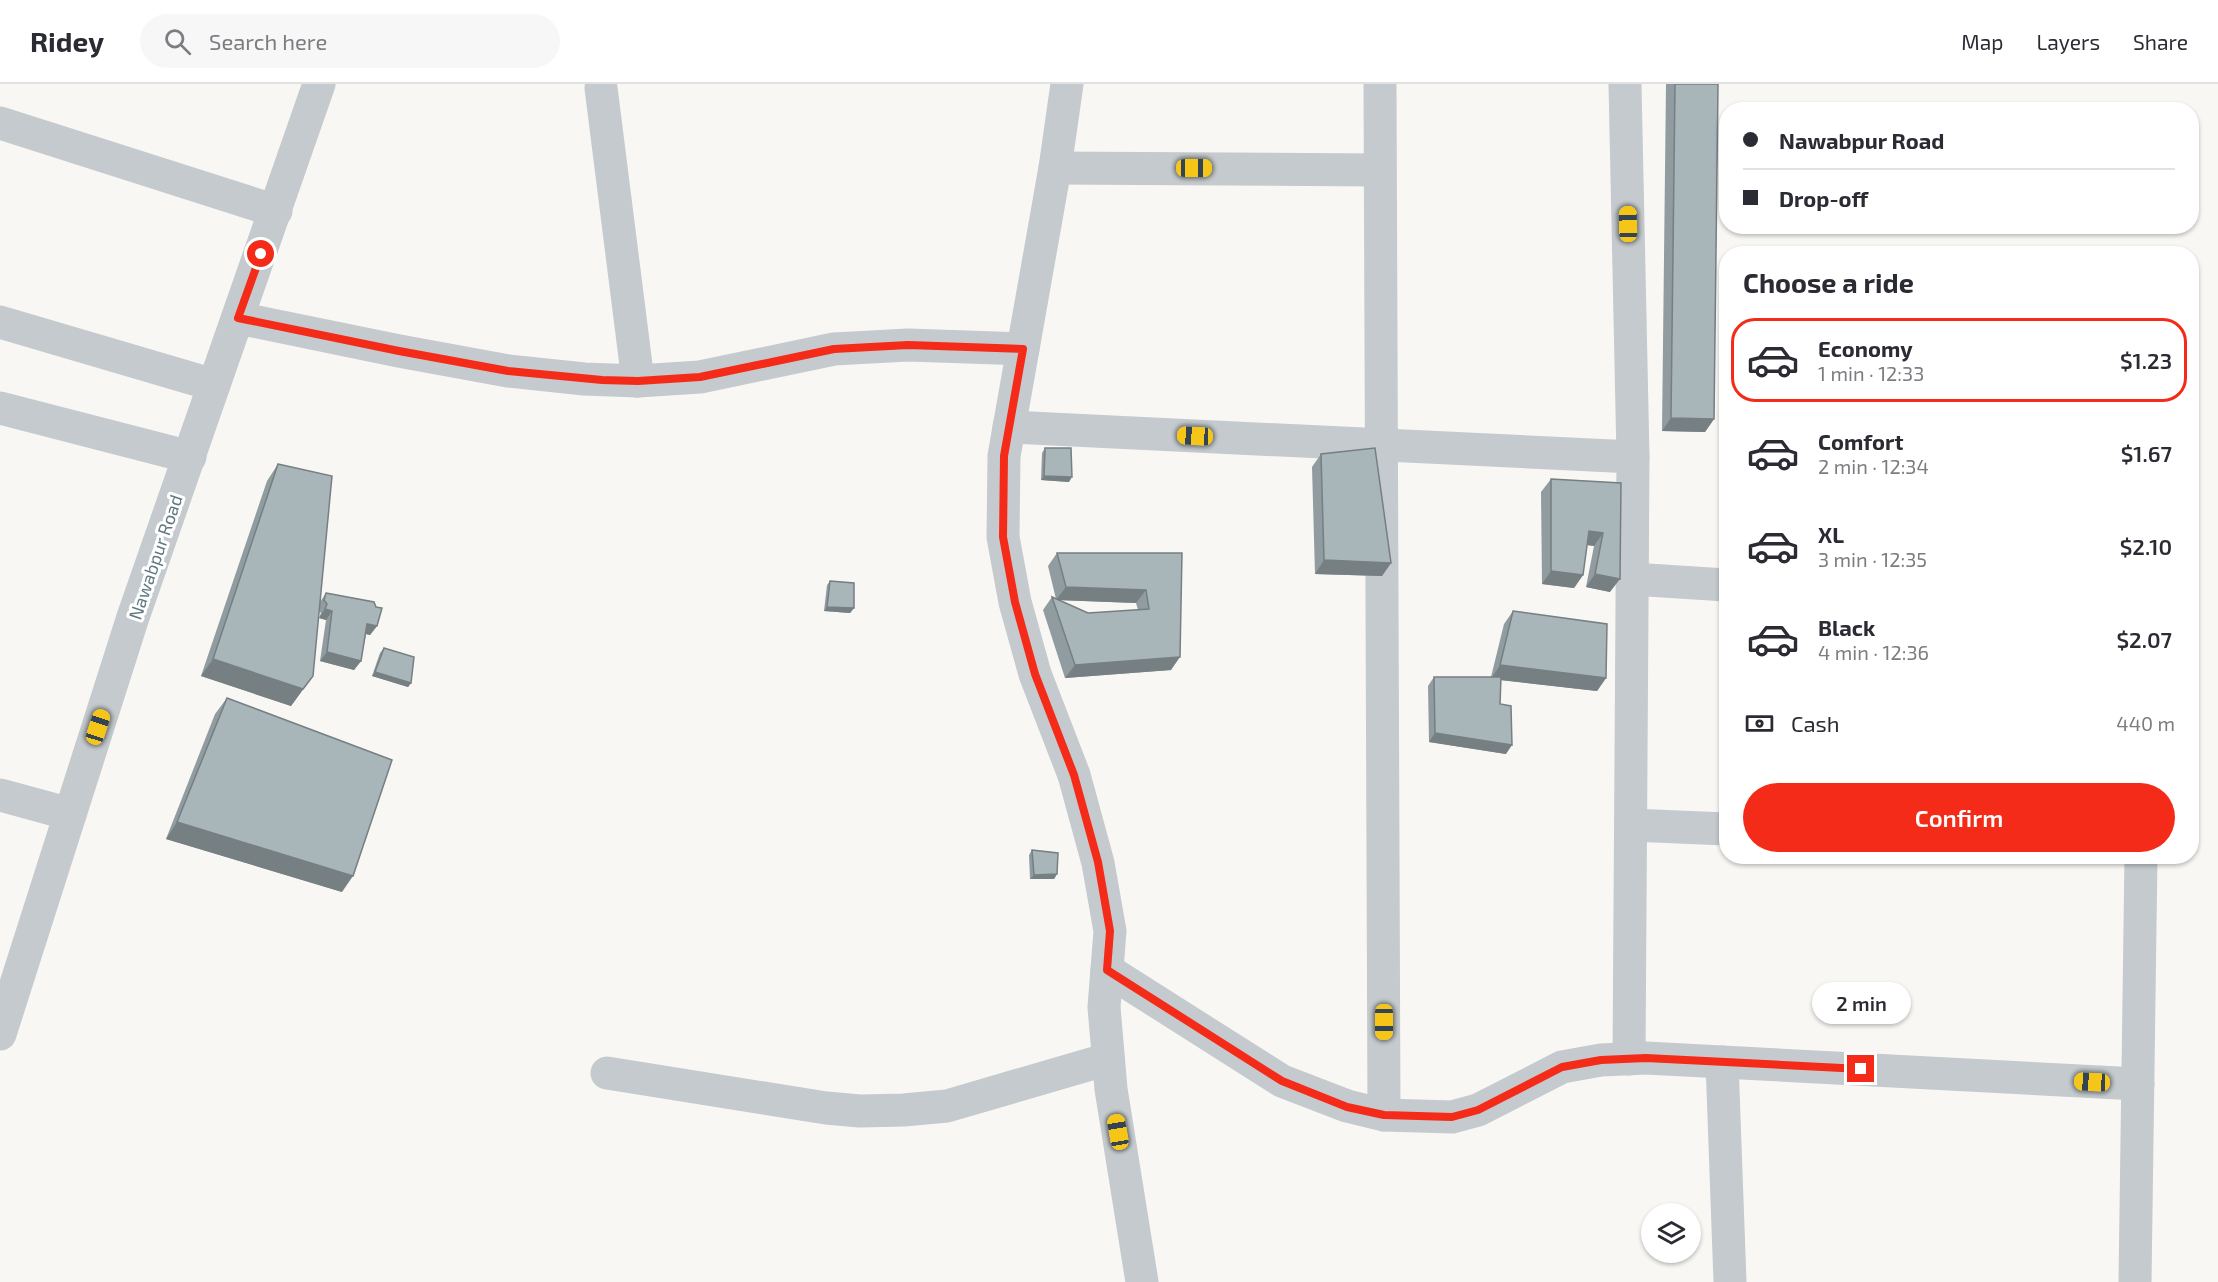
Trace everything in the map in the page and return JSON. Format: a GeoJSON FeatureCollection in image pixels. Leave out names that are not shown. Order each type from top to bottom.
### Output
{"type":"FeatureCollection","features":[{"type":"Feature","properties":{"kind":"street","name":"Nawabpur Road"},"geometry":{"type":"LineString","coordinates":[[0,1034],[133,617],[319,84]]}},
{"type":"Feature","properties":{"kind":"street"},"geometry":{"type":"LineString","coordinates":[[1067,84],[1004,456],[1003,537],[1015,602],[1035,674],[1074,775],[1098,862],[1110,931],[1104,1006],[1111,1089],[1142,1282]]}},
{"type":"Feature","properties":{"kind":"street"},"geometry":{"type":"LineString","coordinates":[[1380,84],[1384,1115]]}},
{"type":"Feature","properties":{"kind":"street"},"geometry":{"type":"LineString","coordinates":[[1625,84],[1633,457],[1629,1059]]}},
{"type":"Feature","properties":{"kind":"street"},"geometry":{"type":"LineString","coordinates":[[601,88],[638,381]]}},
{"type":"Feature","properties":{"kind":"street"},"geometry":{"type":"LineString","coordinates":[[0,123],[276,211]]}},
{"type":"Feature","properties":{"kind":"street"},"geometry":{"type":"LineString","coordinates":[[1054,168],[1380,170]]}},
{"type":"Feature","properties":{"kind":"street"},"geometry":{"type":"LineString","coordinates":[[238,318],[508,371],[584,379],[638,381],[700,377],[834,349],[908,345],[1023,349]]}},
{"type":"Feature","properties":{"kind":"street"},"geometry":{"type":"LineString","coordinates":[[0,322],[214,385]]}},
{"type":"Feature","properties":{"kind":"street"},"geometry":{"type":"LineString","coordinates":[[0,408],[190,457]]}},
{"type":"Feature","properties":{"kind":"street"},"geometry":{"type":"LineString","coordinates":[[1009,427],[1633,457]]}},
{"type":"Feature","properties":{"kind":"street"},"geometry":{"type":"LineString","coordinates":[[1632,579],[1719,585]]}},
{"type":"Feature","properties":{"kind":"street"},"geometry":{"type":"LineString","coordinates":[[0,795],[70,814]]}},
{"type":"Feature","properties":{"kind":"street"},"geometry":{"type":"LineString","coordinates":[[1631,825],[1719,829]]}},
{"type":"Feature","properties":{"kind":"street"},"geometry":{"type":"LineString","coordinates":[[2135,1282],[2141,864]]}},
{"type":"Feature","properties":{"kind":"street"},"geometry":{"type":"LineString","coordinates":[[1107,970],[1282,1081],[1347,1107],[1384,1115],[1452,1117],[1478,1110],[1562,1067],[1601,1060],[1646,1058],[2138,1084]]}},
{"type":"Feature","properties":{"kind":"street"},"geometry":{"type":"LineString","coordinates":[[607,1073],[826,1108],[860,1111],[904,1110],[947,1106],[1108,1059]]}},
{"type":"Feature","properties":{"kind":"street"},"geometry":{"type":"LineString","coordinates":[[1722,1062],[1730,1282]]}},
{"type":"Feature","properties":{"kind":"building"},"geometry":{"type":"Polygon","coordinates":[[[1675,84],[1718,84],[1714,419],[1671,418],[1675,84]]]}},
{"type":"Feature","properties":{"kind":"building"},"geometry":{"type":"Polygon","coordinates":[[[1045,448],[1071,448],[1072,477],[1044,476],[1045,448]]]}},
{"type":"Feature","properties":{"kind":"building"},"geometry":{"type":"Polygon","coordinates":[[[1375,448],[1391,563],[1324,560],[1321,454],[1375,448]]]}},
{"type":"Feature","properties":{"kind":"building"},"geometry":{"type":"Polygon","coordinates":[[[278,464],[332,476],[313,676],[303,689],[213,659],[278,464]]]}},
{"type":"Feature","properties":{"kind":"building"},"geometry":{"type":"Polygon","coordinates":[[[1551,479],[1621,483],[1620,579],[1595,574],[1603,533],[1589,531],[1583,575],[1551,571],[1551,479]]]}},
{"type":"Feature","properties":{"kind":"building"},"geometry":{"type":"Polygon","coordinates":[[[1057,553],[1182,553],[1180,657],[1075,665],[1052,597],[1088,613],[1149,609],[1146,590],[1066,587],[1057,553]]]}},
{"type":"Feature","properties":{"kind":"building"},"geometry":{"type":"Polygon","coordinates":[[[830,581],[854,583],[854,608],[827,607],[830,581]]]}},
{"type":"Feature","properties":{"kind":"building"},"geometry":{"type":"Polygon","coordinates":[[[326,593],[374,602],[376,607],[382,608],[377,626],[367,624],[361,661],[327,652],[332,611],[325,609],[326,593]]]}},
{"type":"Feature","properties":{"kind":"building"},"geometry":{"type":"Polygon","coordinates":[[[1513,611],[1607,624],[1606,678],[1500,665],[1513,611]]]}},
{"type":"Feature","properties":{"kind":"building"},"geometry":{"type":"Polygon","coordinates":[[[384,648],[414,657],[411,683],[375,672],[384,648]]]}},
{"type":"Feature","properties":{"kind":"building"},"geometry":{"type":"Polygon","coordinates":[[[1434,677],[1501,677],[1500,704],[1511,706],[1512,745],[1435,733],[1434,677]]]}},
{"type":"Feature","properties":{"kind":"building"},"geometry":{"type":"Polygon","coordinates":[[[227,698],[392,760],[353,876],[177,822],[227,698]]]}},
{"type":"Feature","properties":{"kind":"building"},"geometry":{"type":"Polygon","coordinates":[[[1032,850],[1058,853],[1057,874],[1034,875],[1032,850]]]}},
{"type":"Feature","properties":{"kind":"route"},"geometry":{"type":"LineString","coordinates":[[261,254],[238,318],[508,371],[584,379],[638,381],[700,377],[834,349],[908,345],[1023,349],[1004,456],[1003,537],[1015,602],[1035,674],[1074,775],[1098,862],[1110,931],[1107,970],[1282,1081],[1347,1107],[1384,1115],[1452,1117],[1478,1110],[1562,1067],[1601,1060],[1646,1058],[1861,1069]]}}]}
